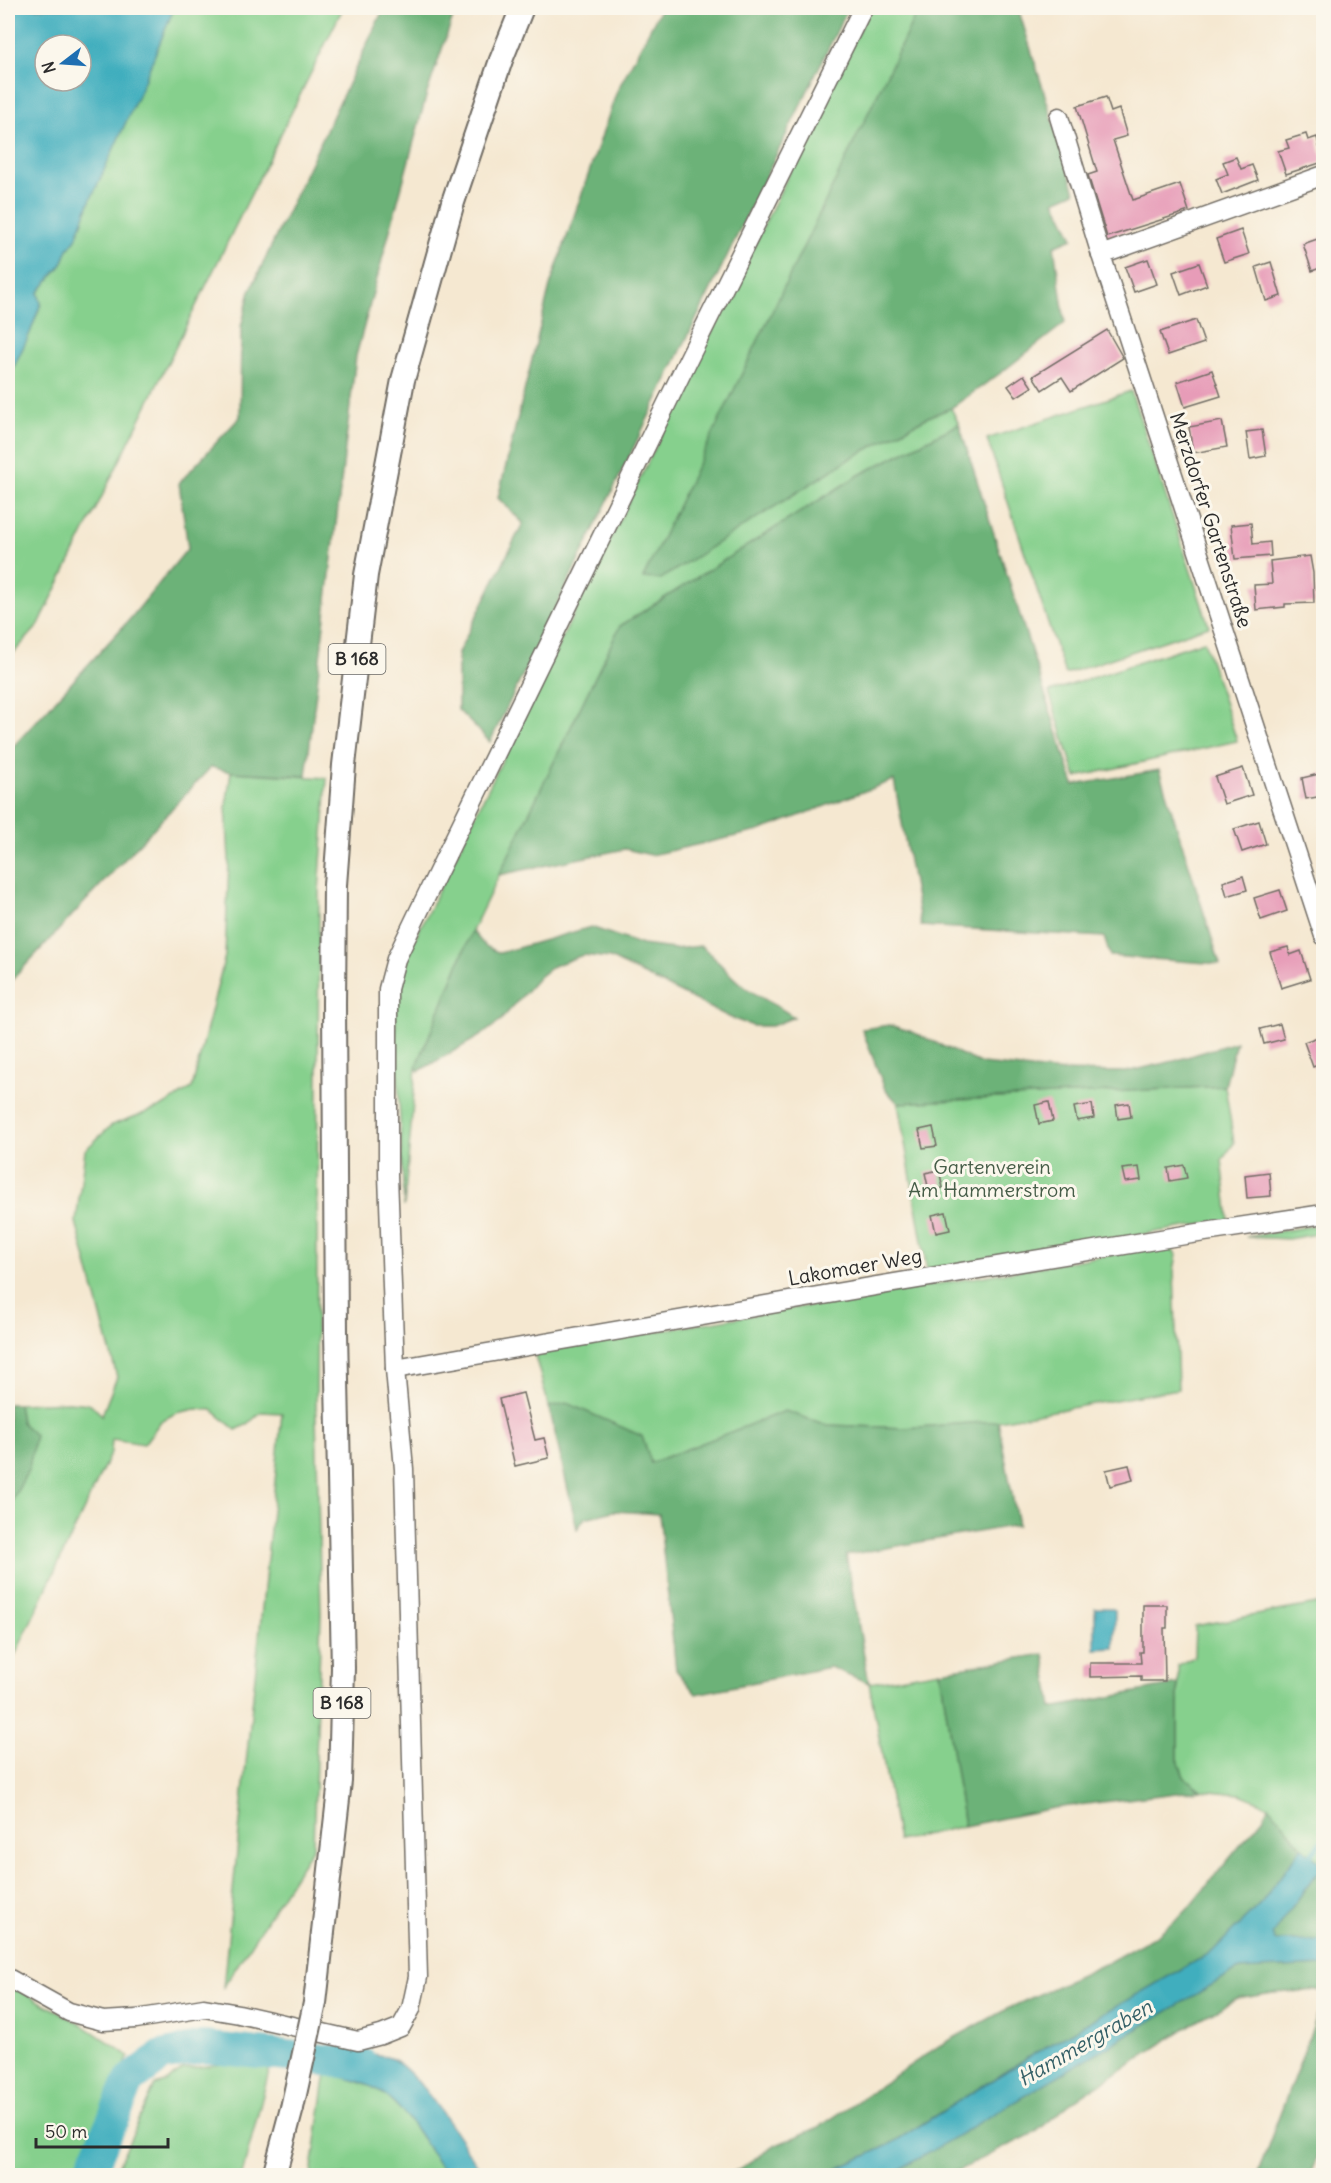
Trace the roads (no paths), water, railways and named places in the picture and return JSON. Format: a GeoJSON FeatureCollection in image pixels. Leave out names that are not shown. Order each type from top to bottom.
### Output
{"type":"FeatureCollection","features":[{"type":"Feature","properties":{"kind":"main road","name":"B 168"},"geometry":{"type":"LineString","coordinates":[[278,2169],[315,2003],[340,1781],[343,1668],[336,1332],[334,1004],[336,885],[344,765],[366,575],[403,380],[453,202],[501,60],[522,8]]}},
{"type":"Feature","properties":{"kind":"street"},"geometry":{"type":"LineString","coordinates":[[8,1978],[69,2012],[103,2021],[136,2019],[204,2008],[358,2042],[401,2027],[411,2009],[418,1977],[404,1469],[395,1369],[388,1175],[388,989],[396,959],[689,358],[863,8]]}},
{"type":"Feature","properties":{"kind":"street","name":"Merzdorfer Gartenstraße"},"geometry":{"type":"LineString","coordinates":[[1059,117],[1101,255],[1323,936]]}},
{"type":"Feature","properties":{"kind":"street"},"geometry":{"type":"LineString","coordinates":[[1101,255],[1323,175]]}},
{"type":"Feature","properties":{"kind":"street","name":"Lakomaer Weg"},"geometry":{"type":"LineString","coordinates":[[395,1369],[887,1284],[1323,1214]]}},
{"type":"Feature","properties":{"kind":"water"},"geometry":{"type":"Polygon","coordinates":[[[8,8],[174,8],[140,91],[89,203],[76,239],[68,249],[62,264],[38,293],[41,303],[30,333],[8,379],[8,8]]]}},
{"type":"Feature","properties":{"kind":"water"},"geometry":{"type":"Polygon","coordinates":[[[1095,1608],[1115,1610],[1114,1648],[1095,1649],[1095,1608]]]}},
{"type":"Feature","properties":{"kind":"water"},"geometry":{"type":"Polygon","coordinates":[[[1302,1847],[1323,1865],[1272,1934],[1275,1941],[1323,1941],[1323,1966],[1237,1970],[888,2176],[824,2175],[889,2145],[1035,2053],[1213,1951],[1262,1902],[1302,1847]]]}},
{"type":"Feature","properties":{"kind":"water"},"geometry":{"type":"Polygon","coordinates":[[[331,2049],[384,2056],[402,2065],[427,2093],[484,2175],[445,2175],[416,2129],[389,2098],[367,2085],[326,2072],[331,2049]]]}},
{"type":"Feature","properties":{"kind":"waterway"},"geometry":{"type":"LineString","coordinates":[[1308,1859],[1324,1839]]}},
{"type":"Feature","properties":{"kind":"waterway","name":"Hammergraben"},"geometry":{"type":"LineString","coordinates":[[88,2176],[130,2080],[162,2056],[203,2047],[362,2064]]}},
{"type":"Feature","properties":{"kind":"park label","name":"Gartenverein Am Hammerstrom"},"geometry":{"type":"Point","coordinates":[992,1178]}}]}
